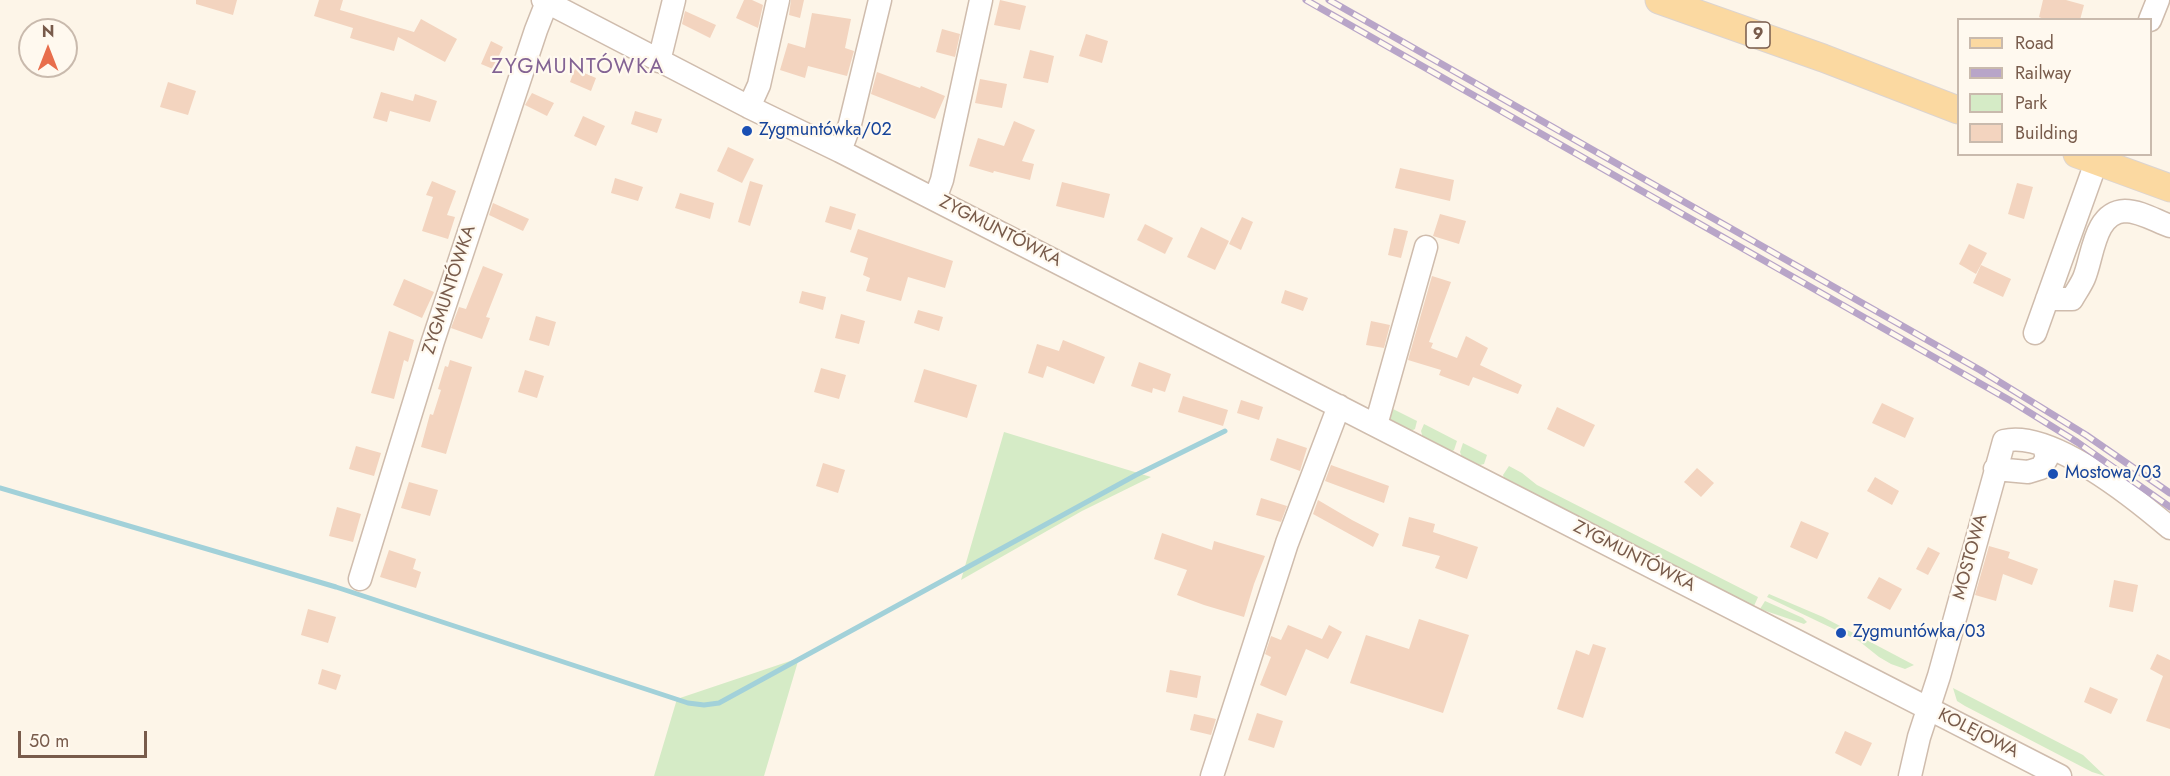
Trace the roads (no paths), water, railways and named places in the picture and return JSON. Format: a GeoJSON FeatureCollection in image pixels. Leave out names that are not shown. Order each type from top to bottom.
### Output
{"type":"FeatureCollection","features":[{"type":"Feature","properties":{"kind":"main road","name":"9"},"geometry":{"type":"LineString","coordinates":[[1659,0],[1957,109]]}},
{"type":"Feature","properties":{"kind":"main road"},"geometry":{"type":"LineString","coordinates":[[2091,157],[2170,188]]}},
{"type":"Feature","properties":{"kind":"street"},"geometry":{"type":"LineString","coordinates":[[660,61],[674,0]]}},
{"type":"Feature","properties":{"kind":"street"},"geometry":{"type":"LineString","coordinates":[[749,107],[759,86],[778,0]]}},
{"type":"Feature","properties":{"kind":"street"},"geometry":{"type":"LineString","coordinates":[[840,151],[850,124],[880,0]]}},
{"type":"Feature","properties":{"kind":"street"},"geometry":{"type":"LineString","coordinates":[[935,199],[942,180],[981,0]]}},
{"type":"Feature","properties":{"kind":"street"},"geometry":{"type":"LineString","coordinates":[[2152,18],[2158,0]]}},
{"type":"Feature","properties":{"kind":"street","name":"ZYGMUNTÓWKA"},"geometry":{"type":"LineString","coordinates":[[360,579],[433,341],[536,30],[556,3],[749,107],[935,199],[1929,708]]}},
{"type":"Feature","properties":{"kind":"street"},"geometry":{"type":"LineString","coordinates":[[2035,333],[2091,157]]}},
{"type":"Feature","properties":{"kind":"street"},"geometry":{"type":"LineString","coordinates":[[2047,299],[2072,299],[2084,278],[2094,242],[2112,214],[2125,211],[2138,213],[2170,226]]}},
{"type":"Feature","properties":{"kind":"street"},"geometry":{"type":"LineString","coordinates":[[1376,425],[1426,247]]}},
{"type":"Feature","properties":{"kind":"street"},"geometry":{"type":"LineString","coordinates":[[1212,776],[1287,543],[1339,406]]}},
{"type":"Feature","properties":{"kind":"street","name":"MOSTOWA"},"geometry":{"type":"LineString","coordinates":[[1910,776],[1919,737],[2004,441],[2016,438],[2044,446]]}},
{"type":"Feature","properties":{"kind":"street"},"geometry":{"type":"LineString","coordinates":[[1995,469],[2028,472],[2041,468],[2047,458],[2044,446]]}},
{"type":"Feature","properties":{"kind":"street"},"geometry":{"type":"LineString","coordinates":[[2044,446],[2089,467],[2148,509],[2170,528]]}},
{"type":"Feature","properties":{"kind":"street","name":"KOLEJOWA"},"geometry":{"type":"LineString","coordinates":[[1929,708],[2060,776]]}},
{"type":"Feature","properties":{"kind":"waterway"},"geometry":{"type":"LineString","coordinates":[[0,488],[336,587],[688,703],[704,705],[719,703],[1136,475],[1225,431]]}},
{"type":"Feature","properties":{"kind":"railway"},"geometry":{"type":"LineString","coordinates":[[1306,0],[2011,401],[2077,442],[2170,507]]}},
{"type":"Feature","properties":{"kind":"railway"},"geometry":{"type":"LineString","coordinates":[[1329,0],[1980,370],[2086,435],[2170,493]]}},
{"type":"Feature","properties":{"kind":"place","name":"Zygmuntówka/02"},"geometry":{"type":"Point","coordinates":[747,131]}},
{"type":"Feature","properties":{"kind":"place","name":"Mostowa/03"},"geometry":{"type":"Point","coordinates":[2053,474]}},
{"type":"Feature","properties":{"kind":"place","name":"Zygmuntówka/03"},"geometry":{"type":"Point","coordinates":[1841,633]}},
{"type":"Feature","properties":{"kind":"district","name":"ZYGMUNTÓWKA"},"geometry":{"type":"Point","coordinates":[578,68]}}]}
